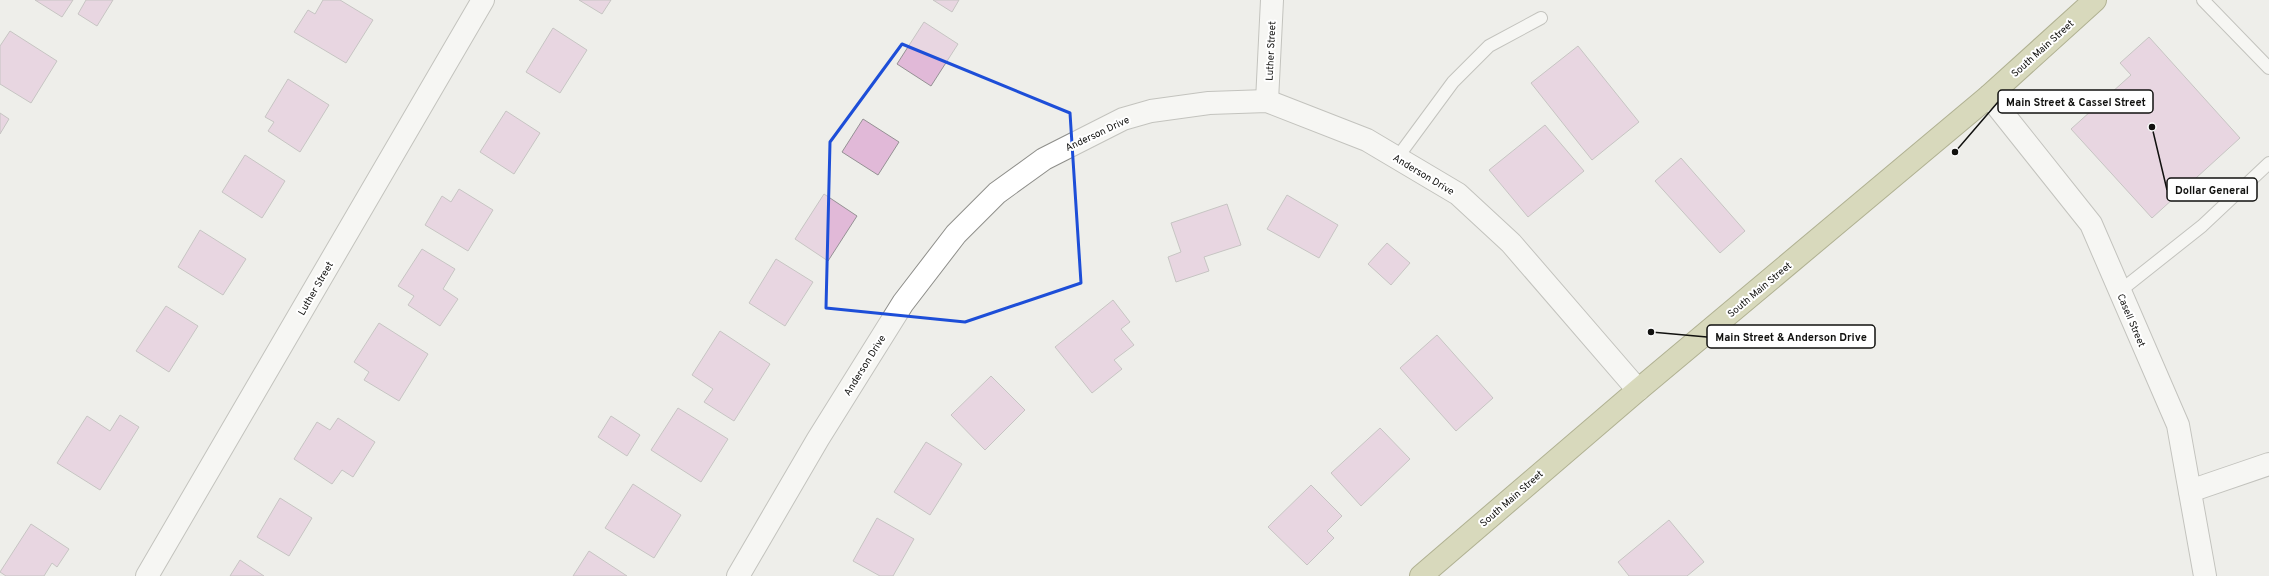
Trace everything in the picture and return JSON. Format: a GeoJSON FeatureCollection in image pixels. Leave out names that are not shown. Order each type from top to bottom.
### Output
{"type":"FeatureCollection","features":[{"type":"Feature","properties":{"kind":"main road","name":"South Main Street"},"geometry":{"type":"LineString","coordinates":[[1420,576],[1638,390],[1989,96],[2095,0]]}},
{"type":"Feature","properties":{"kind":"street","name":"Luther Street"},"geometry":{"type":"LineString","coordinates":[[148,576],[483,0]]}},
{"type":"Feature","properties":{"kind":"street","name":"Luther Street"},"geometry":{"type":"LineString","coordinates":[[1267,101],[1272,0]]}},
{"type":"Feature","properties":{"kind":"street","name":"Casell Street"},"geometry":{"type":"LineString","coordinates":[[1989,96],[2091,224],[2178,425],[2205,576]]}},
{"type":"Feature","properties":{"kind":"street","name":"Anderson Drive"},"geometry":{"type":"LineString","coordinates":[[738,576],[818,439],[903,303],[956,234],[997,192],[1044,158],[1123,119],[1151,111],[1209,104],[1267,101],[1367,140],[1458,194],[1511,243],[1638,390]]}},
{"type":"Feature","properties":{"kind":"street"},"geometry":{"type":"LineString","coordinates":[[2190,491],[2269,464]]}},
{"type":"Feature","properties":{"kind":"lane"},"geometry":{"type":"LineString","coordinates":[[2203,0],[2269,68]]}},
{"type":"Feature","properties":{"kind":"lane"},"geometry":{"type":"LineString","coordinates":[[1397,158],[1453,82],[1489,46],[1541,18]]}},
{"type":"Feature","properties":{"kind":"lane"},"geometry":{"type":"LineString","coordinates":[[2120,291],[2202,226],[2269,163]]}},
{"type":"Feature","properties":{"kind":"highlighted area"},"geometry":{"type":"Polygon","coordinates":[[[902,44],[1070,113],[1081,283],[965,322],[826,308],[830,142],[902,44]]]}},
{"type":"Feature","properties":{"kind":"building"},"geometry":{"type":"Polygon","coordinates":[[[35,0],[73,0],[62,17],[35,0]]]}},
{"type":"Feature","properties":{"kind":"building"},"geometry":{"type":"Polygon","coordinates":[[[86,0],[113,0],[97,26],[78,14],[86,0]]]}},
{"type":"Feature","properties":{"kind":"building"},"geometry":{"type":"Polygon","coordinates":[[[323,0],[340,0],[373,20],[346,63],[294,32],[308,10],[315,14],[323,0]]]}},
{"type":"Feature","properties":{"kind":"building"},"geometry":{"type":"Polygon","coordinates":[[[579,0],[611,0],[602,14],[579,0]]]}},
{"type":"Feature","properties":{"kind":"building"},"geometry":{"type":"Polygon","coordinates":[[[933,0],[959,0],[952,12],[933,0]]]}},
{"type":"Feature","properties":{"kind":"building"},"geometry":{"type":"Polygon","coordinates":[[[924,22],[958,44],[931,86],[897,64],[924,22]]]}},
{"type":"Feature","properties":{"kind":"building"},"geometry":{"type":"Polygon","coordinates":[[[553,28],[587,50],[560,93],[526,72],[553,28]]]}},
{"type":"Feature","properties":{"kind":"building"},"geometry":{"type":"Polygon","coordinates":[[[10,31],[57,61],[31,103],[0,84],[0,46],[10,31]]]}},
{"type":"Feature","properties":{"kind":"building"},"geometry":{"type":"Polygon","coordinates":[[[2149,37],[2240,138],[2152,218],[2071,129],[2131,75],[2120,63],[2149,37]]]}},
{"type":"Feature","properties":{"kind":"building"},"geometry":{"type":"Polygon","coordinates":[[[1578,46],[1639,122],[1592,160],[1531,83],[1578,46]]]}},
{"type":"Feature","properties":{"kind":"building"},"geometry":{"type":"Polygon","coordinates":[[[288,79],[329,105],[300,152],[268,131],[274,122],[265,117],[288,79]]]}},
{"type":"Feature","properties":{"kind":"building"},"geometry":{"type":"Polygon","coordinates":[[[506,111],[540,133],[514,174],[480,152],[506,111]]]}},
{"type":"Feature","properties":{"kind":"building"},"geometry":{"type":"Polygon","coordinates":[[[0,113],[9,119],[0,134],[0,113]]]}},
{"type":"Feature","properties":{"kind":"building"},"geometry":{"type":"Polygon","coordinates":[[[863,119],[899,142],[878,175],[842,152],[863,119]]]}},
{"type":"Feature","properties":{"kind":"building"},"geometry":{"type":"Polygon","coordinates":[[[1545,125],[1584,171],[1528,217],[1489,170],[1545,125]]]}},
{"type":"Feature","properties":{"kind":"building"},"geometry":{"type":"Polygon","coordinates":[[[245,155],[285,181],[262,218],[222,192],[245,155]]]}},
{"type":"Feature","properties":{"kind":"building"},"geometry":{"type":"Polygon","coordinates":[[[1681,158],[1745,231],[1720,253],[1655,181],[1681,158]]]}},
{"type":"Feature","properties":{"kind":"building"},"geometry":{"type":"Polygon","coordinates":[[[459,189],[493,210],[468,251],[425,225],[442,196],[451,202],[459,189]]]}},
{"type":"Feature","properties":{"kind":"building"},"geometry":{"type":"Polygon","coordinates":[[[824,194],[857,216],[828,261],[795,239],[824,194]]]}},
{"type":"Feature","properties":{"kind":"building"},"geometry":{"type":"Polygon","coordinates":[[[1287,195],[1338,225],[1319,258],[1267,229],[1287,195]]]}},
{"type":"Feature","properties":{"kind":"building"},"geometry":{"type":"Polygon","coordinates":[[[1227,204],[1241,245],[1204,257],[1209,271],[1176,282],[1168,257],[1181,252],[1171,223],[1227,204]]]}},
{"type":"Feature","properties":{"kind":"building"},"geometry":{"type":"Polygon","coordinates":[[[200,230],[246,259],[223,295],[178,267],[200,230]]]}},
{"type":"Feature","properties":{"kind":"building"},"geometry":{"type":"Polygon","coordinates":[[[1387,243],[1410,263],[1391,285],[1368,264],[1387,243]]]}},
{"type":"Feature","properties":{"kind":"building"},"geometry":{"type":"Polygon","coordinates":[[[422,249],[455,269],[443,289],[458,299],[440,326],[408,305],[414,296],[398,286],[422,249]]]}},
{"type":"Feature","properties":{"kind":"building"},"geometry":{"type":"Polygon","coordinates":[[[776,259],[813,282],[785,326],[749,303],[776,259]]]}},
{"type":"Feature","properties":{"kind":"building"},"geometry":{"type":"Polygon","coordinates":[[[1113,300],[1130,322],[1121,329],[1134,345],[1114,360],[1122,369],[1092,393],[1055,347],[1113,300]]]}},
{"type":"Feature","properties":{"kind":"building"},"geometry":{"type":"Polygon","coordinates":[[[166,306],[198,326],[169,372],[136,351],[166,306]]]}},
{"type":"Feature","properties":{"kind":"building"},"geometry":{"type":"Polygon","coordinates":[[[379,323],[428,354],[399,401],[364,380],[369,372],[354,362],[379,323]]]}},
{"type":"Feature","properties":{"kind":"building"},"geometry":{"type":"Polygon","coordinates":[[[720,331],[770,364],[734,421],[704,402],[713,389],[692,375],[720,331]]]}},
{"type":"Feature","properties":{"kind":"building"},"geometry":{"type":"Polygon","coordinates":[[[1437,335],[1493,398],[1456,431],[1400,368],[1437,335]]]}},
{"type":"Feature","properties":{"kind":"building"},"geometry":{"type":"Polygon","coordinates":[[[991,376],[1025,410],[985,450],[951,415],[991,376]]]}},
{"type":"Feature","properties":{"kind":"building"},"geometry":{"type":"Polygon","coordinates":[[[678,408],[728,439],[701,482],[651,450],[678,408]]]}},
{"type":"Feature","properties":{"kind":"building"},"geometry":{"type":"Polygon","coordinates":[[[120,415],[139,427],[100,490],[57,463],[87,416],[110,431],[120,415]]]}},
{"type":"Feature","properties":{"kind":"building"},"geometry":{"type":"Polygon","coordinates":[[[611,416],[640,435],[627,456],[598,437],[611,416]]]}},
{"type":"Feature","properties":{"kind":"building"},"geometry":{"type":"Polygon","coordinates":[[[338,418],[375,442],[353,477],[342,470],[332,484],[294,459],[317,422],[330,430],[338,418]]]}},
{"type":"Feature","properties":{"kind":"building"},"geometry":{"type":"Polygon","coordinates":[[[1380,428],[1410,459],[1361,506],[1331,473],[1380,428]]]}},
{"type":"Feature","properties":{"kind":"building"},"geometry":{"type":"Polygon","coordinates":[[[926,442],[962,464],[930,515],[894,492],[926,442]]]}},
{"type":"Feature","properties":{"kind":"building"},"geometry":{"type":"Polygon","coordinates":[[[633,484],[681,515],[654,558],[605,528],[633,484]]]}},
{"type":"Feature","properties":{"kind":"building"},"geometry":{"type":"Polygon","coordinates":[[[1311,485],[1342,516],[1327,531],[1334,538],[1307,565],[1268,527],[1311,485]]]}},
{"type":"Feature","properties":{"kind":"building"},"geometry":{"type":"Polygon","coordinates":[[[280,498],[312,518],[289,556],[257,537],[280,498]]]}},
{"type":"Feature","properties":{"kind":"building"},"geometry":{"type":"Polygon","coordinates":[[[877,518],[914,539],[893,576],[880,576],[853,561],[877,518]]]}},
{"type":"Feature","properties":{"kind":"building"},"geometry":{"type":"Polygon","coordinates":[[[1669,520],[1704,562],[1687,576],[1629,576],[1618,562],[1669,520]]]}},
{"type":"Feature","properties":{"kind":"building"},"geometry":{"type":"Polygon","coordinates":[[[31,524],[69,549],[57,567],[52,563],[44,576],[6,576],[0,572],[31,524]]]}},
{"type":"Feature","properties":{"kind":"building"},"geometry":{"type":"Polygon","coordinates":[[[589,551],[627,576],[573,576],[589,551]]]}},
{"type":"Feature","properties":{"kind":"building"},"geometry":{"type":"Polygon","coordinates":[[[240,560],[264,576],[230,576],[240,560]]]}},
{"type":"Feature","properties":{"kind":"place","name":"Dollar General"},"geometry":{"type":"Point","coordinates":[2152,127]}},
{"type":"Feature","properties":{"kind":"place","name":"Main Street & Cassel Street"},"geometry":{"type":"Point","coordinates":[1955,152]}},
{"type":"Feature","properties":{"kind":"place","name":"Main Street & Anderson Drive"},"geometry":{"type":"Point","coordinates":[1651,332]}}]}
